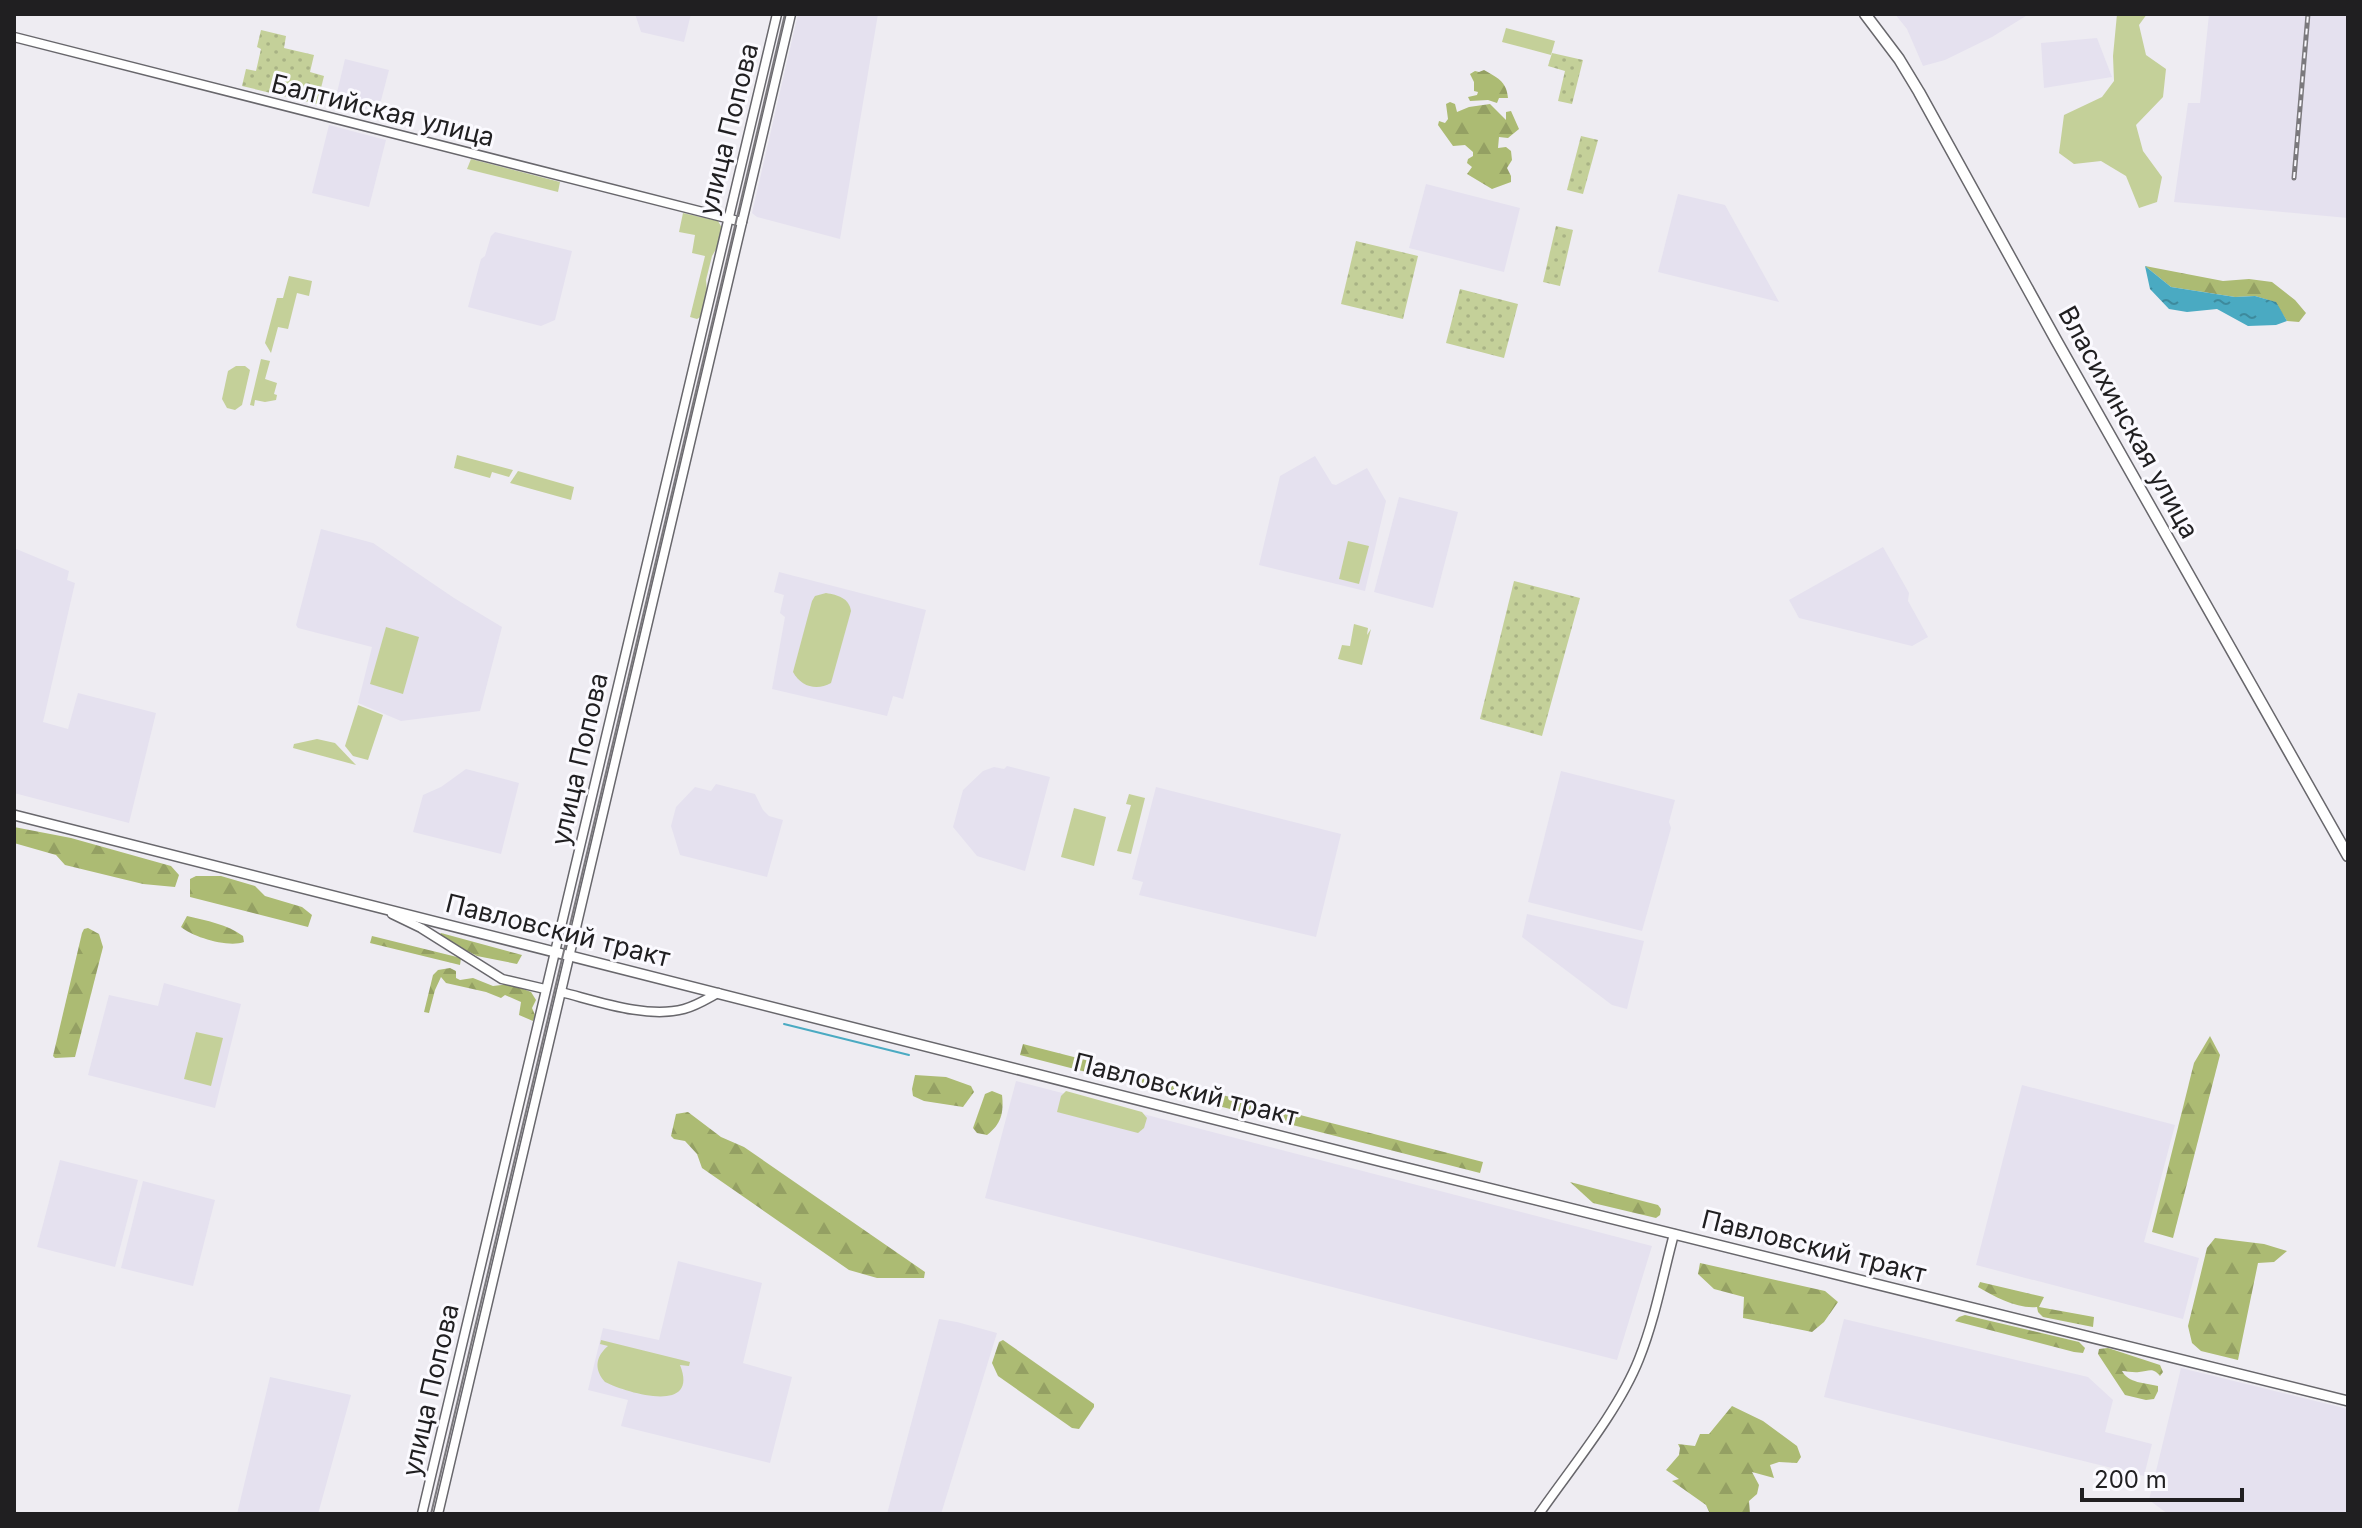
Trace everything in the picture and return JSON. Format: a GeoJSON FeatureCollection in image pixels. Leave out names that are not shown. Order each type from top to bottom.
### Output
{"type":"FeatureCollection","features":[{"type":"Feature","properties":{"kind":"highway","name":"Власихинская улица"},"geometry":{"type":"LineString","coordinates":[[1865,14],[1919,92],[2348,856]]}},
{"type":"Feature","properties":{"kind":"main road","name":"улица Попова"},"geometry":{"type":"LineString","coordinates":[[422,1514],[777,14]]}},
{"type":"Feature","properties":{"kind":"main road","name":"улица Попова"},"geometry":{"type":"LineString","coordinates":[[438,1514],[791,14]]}},
{"type":"Feature","properties":{"kind":"main road","name":"Балтийская улица"},"geometry":{"type":"LineString","coordinates":[[14,37],[742,222]]}},
{"type":"Feature","properties":{"kind":"main road"},"geometry":{"type":"LineString","coordinates":[[737,174],[753,177]]}},
{"type":"Feature","properties":{"kind":"main road"},"geometry":{"type":"LineString","coordinates":[[596,773],[612,776]]}},
{"type":"Feature","properties":{"kind":"main road","name":"Павловский тракт"},"geometry":{"type":"LineString","coordinates":[[14,815],[2348,1401]]}},
{"type":"Feature","properties":{"kind":"main road"},"geometry":{"type":"LineString","coordinates":[[376,907],[421,928],[502,979],[545,989]]}},
{"type":"Feature","properties":{"kind":"main road"},"geometry":{"type":"LineString","coordinates":[[561,992],[621,1007],[673,1011],[687,1008],[718,993]]}},
{"type":"Feature","properties":{"kind":"main road"},"geometry":{"type":"LineString","coordinates":[[515,1118],[530,1122]]}},
{"type":"Feature","properties":{"kind":"main road"},"geometry":{"type":"LineString","coordinates":[[1539,1514],[1610,1413],[1635,1368],[1674,1234]]}},
{"type":"Feature","properties":{"kind":"shaded area"},"geometry":{"type":"Polygon","coordinates":[[[635,14],[691,14],[684,42],[641,32],[635,14]]]}},
{"type":"Feature","properties":{"kind":"shaded area"},"geometry":{"type":"Polygon","coordinates":[[[798,14],[878,14],[840,239],[757,217],[752,213],[798,14]]]}},
{"type":"Feature","properties":{"kind":"shaded area"},"geometry":{"type":"Polygon","coordinates":[[[1895,14],[2029,14],[1992,37],[1945,60],[1923,66],[1907,29],[1895,14]]]}},
{"type":"Feature","properties":{"kind":"shaded area"},"geometry":{"type":"Polygon","coordinates":[[[2209,14],[2348,14],[2348,218],[2174,202],[2188,103],[2200,103],[2209,14]]]}},
{"type":"Feature","properties":{"kind":"shaded area"},"geometry":{"type":"Polygon","coordinates":[[[2097,38],[2112,77],[2044,88],[2041,43],[2097,38]]]}},
{"type":"Feature","properties":{"kind":"shaded area"},"geometry":{"type":"Polygon","coordinates":[[[345,59],[389,70],[378,112],[335,101],[345,59]]]}},
{"type":"Feature","properties":{"kind":"shaded area"},"geometry":{"type":"Polygon","coordinates":[[[329,125],[386,140],[369,207],[312,193],[329,125]]]}},
{"type":"Feature","properties":{"kind":"shaded area"},"geometry":{"type":"Polygon","coordinates":[[[1426,184],[1520,208],[1504,272],[1409,248],[1426,184]]]}},
{"type":"Feature","properties":{"kind":"shaded area"},"geometry":{"type":"Polygon","coordinates":[[[1678,194],[1725,205],[1779,302],[1658,272],[1678,194]]]}},
{"type":"Feature","properties":{"kind":"shaded area"},"geometry":{"type":"Polygon","coordinates":[[[495,232],[572,251],[555,320],[541,326],[468,307],[481,259],[495,232]]]}},
{"type":"Feature","properties":{"kind":"shaded area"},"geometry":{"type":"Polygon","coordinates":[[[1315,456],[1332,484],[1336,485],[1367,468],[1386,501],[1365,591],[1259,565],[1280,476],[1315,456]]]}},
{"type":"Feature","properties":{"kind":"shaded area"},"geometry":{"type":"Polygon","coordinates":[[[1399,497],[1458,512],[1433,608],[1374,592],[1399,497]]]}},
{"type":"Feature","properties":{"kind":"shaded area"},"geometry":{"type":"Polygon","coordinates":[[[321,529],[373,543],[502,627],[480,711],[401,721],[358,703],[372,647],[296,625],[321,529]]]}},
{"type":"Feature","properties":{"kind":"shaded area"},"geometry":{"type":"Polygon","coordinates":[[[1883,547],[1909,593],[1908,601],[1928,637],[1912,646],[1799,618],[1789,600],[1883,547]]]}},
{"type":"Feature","properties":{"kind":"shaded area"},"geometry":{"type":"Polygon","coordinates":[[[14,548],[69,571],[67,580],[75,583],[43,722],[68,729],[78,693],[156,713],[129,823],[14,793],[14,548]]]}},
{"type":"Feature","properties":{"kind":"shaded area"},"geometry":{"type":"Polygon","coordinates":[[[779,572],[926,610],[903,699],[893,696],[887,716],[772,689],[785,617],[780,613],[784,595],[774,592],[779,572]]]}},
{"type":"Feature","properties":{"kind":"shaded area"},"geometry":{"type":"Polygon","coordinates":[[[1007,766],[1050,777],[1025,871],[977,856],[953,827],[963,790],[983,771],[1007,766]]]}},
{"type":"Feature","properties":{"kind":"shaded area"},"geometry":{"type":"Polygon","coordinates":[[[466,769],[519,783],[501,854],[413,832],[423,795],[441,787],[466,769]]]}},
{"type":"Feature","properties":{"kind":"shaded area"},"geometry":{"type":"Polygon","coordinates":[[[1561,771],[1675,800],[1669,822],[1671,828],[1642,931],[1528,902],[1561,771]]]}},
{"type":"Feature","properties":{"kind":"shaded area"},"geometry":{"type":"Polygon","coordinates":[[[716,784],[755,794],[769,816],[783,820],[767,877],[680,855],[671,826],[676,807],[695,787],[711,791],[716,784]]]}},
{"type":"Feature","properties":{"kind":"shaded area"},"geometry":{"type":"Polygon","coordinates":[[[1156,787],[1341,834],[1316,937],[1139,895],[1143,882],[1132,879],[1156,787]]]}},
{"type":"Feature","properties":{"kind":"shaded area"},"geometry":{"type":"Polygon","coordinates":[[[1527,914],[1644,941],[1627,1009],[1612,1005],[1522,937],[1527,914]]]}},
{"type":"Feature","properties":{"kind":"shaded area"},"geometry":{"type":"Polygon","coordinates":[[[164,983],[241,1004],[215,1108],[88,1075],[109,995],[158,1006],[164,983]]]}},
{"type":"Feature","properties":{"kind":"shaded area"},"geometry":{"type":"Polygon","coordinates":[[[1016,1081],[1652,1246],[1617,1360],[985,1198],[1016,1081]]]}},
{"type":"Feature","properties":{"kind":"shaded area"},"geometry":{"type":"Polygon","coordinates":[[[2022,1085],[2175,1125],[2144,1242],[2199,1258],[2183,1319],[1976,1265],[2022,1085]]]}},
{"type":"Feature","properties":{"kind":"shaded area"},"geometry":{"type":"Polygon","coordinates":[[[60,1160],[138,1180],[115,1267],[37,1247],[60,1160]]]}},
{"type":"Feature","properties":{"kind":"shaded area"},"geometry":{"type":"Polygon","coordinates":[[[143,1181],[215,1200],[193,1286],[121,1268],[143,1181]]]}},
{"type":"Feature","properties":{"kind":"shaded area"},"geometry":{"type":"Polygon","coordinates":[[[678,1261],[762,1283],[743,1363],[792,1377],[770,1463],[621,1426],[628,1400],[588,1390],[603,1328],[659,1340],[678,1261]]]}},
{"type":"Feature","properties":{"kind":"shaded area"},"geometry":{"type":"Polygon","coordinates":[[[939,1319],[997,1333],[941,1514],[887,1514],[939,1319]]]}},
{"type":"Feature","properties":{"kind":"shaded area"},"geometry":{"type":"Polygon","coordinates":[[[1844,1319],[2088,1377],[2113,1400],[2105,1432],[2152,1444],[2144,1476],[1824,1397],[1844,1319]]]}},
{"type":"Feature","properties":{"kind":"shaded area"},"geometry":{"type":"Polygon","coordinates":[[[2181,1368],[2348,1409],[2348,1514],[2168,1514],[2149,1500],[2181,1368]]]}},
{"type":"Feature","properties":{"kind":"shaded area"},"geometry":{"type":"Polygon","coordinates":[[[270,1377],[351,1395],[318,1514],[237,1514],[270,1377]]]}},
{"type":"Feature","properties":{"kind":"green space"},"geometry":{"type":"Polygon","coordinates":[[[2117,14],[2147,14],[2139,25],[2146,55],[2166,69],[2163,97],[2136,125],[2143,151],[2162,177],[2157,202],[2139,208],[2126,176],[2101,161],[2074,164],[2059,153],[2064,115],[2102,97],[2114,81],[2117,14]]]}},
{"type":"Feature","properties":{"kind":"green space"},"geometry":{"type":"Polygon","coordinates":[[[1506,28],[1555,41],[1551,55],[1502,42],[1506,28]]]}},
{"type":"Feature","properties":{"kind":"green space"},"geometry":{"type":"Polygon","coordinates":[[[261,30],[286,36],[284,48],[314,55],[310,72],[324,76],[317,104],[242,86],[246,69],[256,71],[261,30]]]}},
{"type":"Feature","properties":{"kind":"green space"},"geometry":{"type":"Polygon","coordinates":[[[1552,53],[1583,60],[1572,104],[1558,101],[1565,71],[1548,66],[1552,53]]]}},
{"type":"Feature","properties":{"kind":"green space"},"geometry":{"type":"Polygon","coordinates":[[[1484,70],[1503,84],[1508,98],[1499,98],[1497,103],[1470,101],[1468,97],[1478,92],[1474,91],[1470,74],[1484,70]]]}},
{"type":"Feature","properties":{"kind":"green space"},"geometry":{"type":"Polygon","coordinates":[[[1446,104],[1455,104],[1457,112],[1490,104],[1506,120],[1506,112],[1511,111],[1519,129],[1508,138],[1499,137],[1498,148],[1506,147],[1511,151],[1512,160],[1507,168],[1511,182],[1492,189],[1467,174],[1472,167],[1467,163],[1468,159],[1473,152],[1465,145],[1453,146],[1438,125],[1439,121],[1445,123],[1448,119],[1446,104]]]}},
{"type":"Feature","properties":{"kind":"green space"},"geometry":{"type":"Polygon","coordinates":[[[1581,136],[1598,140],[1583,194],[1567,190],[1581,136]]]}},
{"type":"Feature","properties":{"kind":"green space"},"geometry":{"type":"Polygon","coordinates":[[[471,159],[560,182],[558,192],[467,169],[471,159]]]}},
{"type":"Feature","properties":{"kind":"green space"},"geometry":{"type":"Polygon","coordinates":[[[683,213],[718,221],[722,228],[706,280],[702,316],[697,319],[690,317],[705,256],[692,253],[695,235],[679,232],[683,213]]]}},
{"type":"Feature","properties":{"kind":"green space"},"geometry":{"type":"Polygon","coordinates":[[[1556,226],[1573,230],[1560,286],[1543,282],[1556,226]]]}},
{"type":"Feature","properties":{"kind":"green space"},"geometry":{"type":"Polygon","coordinates":[[[1356,241],[1418,256],[1403,319],[1341,304],[1356,241]]]}},
{"type":"Feature","properties":{"kind":"green space"},"geometry":{"type":"Polygon","coordinates":[[[2145,266],[2223,281],[2249,279],[2272,282],[2306,313],[2299,322],[2287,321],[2275,302],[2255,296],[2235,297],[2171,287],[2145,266]]]}},
{"type":"Feature","properties":{"kind":"green space"},"geometry":{"type":"Polygon","coordinates":[[[289,276],[312,281],[309,296],[297,293],[288,329],[278,327],[271,353],[265,343],[277,298],[283,298],[289,276]]]}},
{"type":"Feature","properties":{"kind":"green space"},"geometry":{"type":"Polygon","coordinates":[[[1460,289],[1518,304],[1504,358],[1446,343],[1460,289]]]}},
{"type":"Feature","properties":{"kind":"green space"},"geometry":{"type":"Polygon","coordinates":[[[261,359],[270,361],[265,379],[277,383],[274,394],[277,395],[276,400],[255,400],[254,406],[250,405],[261,359]]]}},
{"type":"Feature","properties":{"kind":"green space"},"geometry":{"type":"Polygon","coordinates":[[[236,366],[245,366],[250,370],[242,405],[235,410],[227,408],[222,399],[228,371],[236,366]]]}},
{"type":"Feature","properties":{"kind":"green space"},"geometry":{"type":"Polygon","coordinates":[[[457,455],[513,470],[509,477],[492,472],[490,478],[454,468],[457,455]]]}},
{"type":"Feature","properties":{"kind":"green space"},"geometry":{"type":"Polygon","coordinates":[[[518,471],[574,487],[571,500],[510,483],[518,471]]]}},
{"type":"Feature","properties":{"kind":"green space"},"geometry":{"type":"Polygon","coordinates":[[[1348,541],[1369,546],[1359,584],[1339,579],[1348,541]]]}},
{"type":"Feature","properties":{"kind":"green space"},"geometry":{"type":"Polygon","coordinates":[[[1514,581],[1580,598],[1542,736],[1480,719],[1514,581]]]}},
{"type":"Feature","properties":{"kind":"green space"},"geometry":{"type":"Polygon","coordinates":[[[826,593],[845,600],[851,611],[831,683],[815,687],[800,681],[793,672],[812,601],[815,596],[826,593]]]}},
{"type":"Feature","properties":{"kind":"green space"},"geometry":{"type":"Polygon","coordinates":[[[1354,624],[1368,628],[1367,635],[1371,629],[1362,665],[1338,659],[1342,645],[1350,646],[1354,624]]]}},
{"type":"Feature","properties":{"kind":"green space"},"geometry":{"type":"Polygon","coordinates":[[[386,627],[419,637],[403,694],[370,684],[386,627]]]}},
{"type":"Feature","properties":{"kind":"green space"},"geometry":{"type":"Polygon","coordinates":[[[358,705],[383,715],[368,760],[353,756],[345,746],[358,705]]]}},
{"type":"Feature","properties":{"kind":"green space"},"geometry":{"type":"Polygon","coordinates":[[[317,739],[335,743],[356,765],[293,748],[294,744],[317,739]]]}},
{"type":"Feature","properties":{"kind":"green space"},"geometry":{"type":"Polygon","coordinates":[[[1129,794],[1145,798],[1131,854],[1117,851],[1131,805],[1126,804],[1129,794]]]}},
{"type":"Feature","properties":{"kind":"green space"},"geometry":{"type":"Polygon","coordinates":[[[1074,808],[1106,817],[1094,866],[1061,857],[1074,808]]]}},
{"type":"Feature","properties":{"kind":"green space"},"geometry":{"type":"Polygon","coordinates":[[[14,827],[71,838],[171,866],[179,875],[175,887],[143,884],[65,865],[56,855],[14,843],[14,827]]]}},
{"type":"Feature","properties":{"kind":"green space"},"geometry":{"type":"Polygon","coordinates":[[[196,876],[221,876],[255,886],[265,896],[302,907],[312,915],[308,927],[190,897],[190,879],[196,876]]]}},
{"type":"Feature","properties":{"kind":"green space"},"geometry":{"type":"Polygon","coordinates":[[[187,916],[230,929],[243,936],[244,942],[220,943],[194,934],[181,927],[187,916]]]}},
{"type":"Feature","properties":{"kind":"green space"},"geometry":{"type":"Polygon","coordinates":[[[88,928],[99,934],[103,947],[75,1057],[55,1058],[82,933],[88,928]]]}},
{"type":"Feature","properties":{"kind":"green space"},"geometry":{"type":"Polygon","coordinates":[[[441,933],[522,955],[517,964],[477,956],[439,936],[441,933]]]}},
{"type":"Feature","properties":{"kind":"green space"},"geometry":{"type":"Polygon","coordinates":[[[372,936],[461,958],[460,965],[370,943],[372,936]]]}},
{"type":"Feature","properties":{"kind":"green space"},"geometry":{"type":"Polygon","coordinates":[[[450,968],[456,971],[456,978],[460,980],[473,978],[493,986],[510,984],[531,992],[536,1000],[532,1008],[535,1015],[533,1021],[519,1015],[521,1002],[505,995],[501,998],[446,983],[441,977],[429,1013],[424,1012],[433,975],[438,970],[450,968]]]}},
{"type":"Feature","properties":{"kind":"green space"},"geometry":{"type":"Polygon","coordinates":[[[196,1032],[223,1038],[211,1086],[184,1079],[196,1032]]]}},
{"type":"Feature","properties":{"kind":"green space"},"geometry":{"type":"Polygon","coordinates":[[[2210,1036],[2220,1055],[2173,1238],[2152,1232],[2194,1063],[2210,1036]]]}},
{"type":"Feature","properties":{"kind":"green space"},"geometry":{"type":"Polygon","coordinates":[[[1023,1044],[1483,1162],[1480,1173],[1020,1055],[1023,1044]]]}},
{"type":"Feature","properties":{"kind":"green space"},"geometry":{"type":"Polygon","coordinates":[[[915,1075],[946,1077],[971,1086],[974,1092],[963,1107],[924,1101],[913,1096],[915,1075]]]}},
{"type":"Feature","properties":{"kind":"green space"},"geometry":{"type":"Polygon","coordinates":[[[992,1091],[1002,1095],[1000,1118],[987,1135],[977,1133],[973,1128],[985,1094],[992,1091]]]}},
{"type":"Feature","properties":{"kind":"green space"},"geometry":{"type":"Polygon","coordinates":[[[1066,1091],[1142,1112],[1147,1118],[1144,1128],[1138,1133],[1057,1112],[1061,1096],[1066,1091]]]}},
{"type":"Feature","properties":{"kind":"green space"},"geometry":{"type":"Polygon","coordinates":[[[688,1112],[925,1272],[924,1278],[877,1278],[849,1270],[702,1168],[697,1154],[685,1141],[671,1136],[676,1114],[688,1112]]]}},
{"type":"Feature","properties":{"kind":"green space"},"geometry":{"type":"Polygon","coordinates":[[[1570,1182],[1658,1205],[1660,1215],[1656,1218],[1593,1203],[1570,1182]]]}},
{"type":"Feature","properties":{"kind":"green space"},"geometry":{"type":"Polygon","coordinates":[[[2215,1238],[2264,1244],[2287,1251],[2274,1262],[2258,1263],[2238,1360],[2201,1351],[2192,1343],[2188,1326],[2207,1248],[2215,1238]]]}},
{"type":"Feature","properties":{"kind":"green space"},"geometry":{"type":"Polygon","coordinates":[[[1700,1263],[1825,1291],[1838,1302],[1824,1322],[1812,1332],[1743,1318],[1744,1297],[1714,1289],[1698,1274],[1700,1263]]]}},
{"type":"Feature","properties":{"kind":"green space"},"geometry":{"type":"Polygon","coordinates":[[[1980,1282],[2044,1297],[2039,1307],[2094,1317],[2093,1327],[2043,1317],[2037,1307],[2022,1306],[1999,1298],[1978,1287],[1980,1282]]]}},
{"type":"Feature","properties":{"kind":"green space"},"geometry":{"type":"Polygon","coordinates":[[[1965,1315],[2079,1342],[2085,1348],[2083,1353],[2074,1352],[1955,1321],[1965,1315]]]}},
{"type":"Feature","properties":{"kind":"green space"},"geometry":{"type":"Polygon","coordinates":[[[601,1340],[690,1362],[689,1366],[680,1365],[683,1381],[680,1390],[671,1395],[644,1395],[605,1382],[598,1364],[600,1355],[608,1346],[600,1344],[601,1340]]]}},
{"type":"Feature","properties":{"kind":"green space"},"geometry":{"type":"Polygon","coordinates":[[[1003,1340],[1094,1404],[1079,1429],[1072,1428],[998,1376],[992,1363],[999,1342],[1003,1340]]]}},
{"type":"Feature","properties":{"kind":"green space"},"geometry":{"type":"Polygon","coordinates":[[[2108,1348],[2160,1365],[2163,1372],[2160,1376],[2153,1371],[2122,1371],[2133,1380],[2158,1386],[2154,1399],[2125,1395],[2098,1354],[2099,1349],[2108,1348]]]}},
{"type":"Feature","properties":{"kind":"green space"},"geometry":{"type":"Polygon","coordinates":[[[1732,1406],[1763,1421],[1797,1446],[1801,1457],[1797,1463],[1770,1465],[1774,1478],[1752,1472],[1759,1485],[1757,1494],[1749,1501],[1750,1514],[1710,1514],[1706,1505],[1672,1481],[1679,1479],[1666,1470],[1679,1455],[1678,1444],[1695,1446],[1700,1434],[1709,1434],[1732,1406]]]}},
{"type":"Feature","properties":{"kind":"water"},"geometry":{"type":"Polygon","coordinates":[[[2145,266],[2171,287],[2235,297],[2255,296],[2276,302],[2287,321],[2276,325],[2248,326],[2217,309],[2187,312],[2169,309],[2150,289],[2145,266]]]}},
{"type":"Feature","properties":{"kind":"waterway"},"geometry":{"type":"LineString","coordinates":[[784,1024],[909,1055]]}},
{"type":"Feature","properties":{"kind":"tram line"},"geometry":{"type":"LineString","coordinates":[[431,1514],[785,14]]}},
{"type":"Feature","properties":{"kind":"railway"},"geometry":{"type":"LineString","coordinates":[[2294,178],[2308,14]]}}]}
